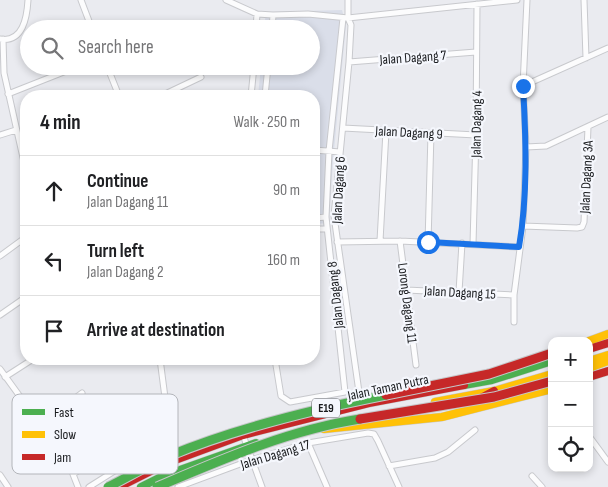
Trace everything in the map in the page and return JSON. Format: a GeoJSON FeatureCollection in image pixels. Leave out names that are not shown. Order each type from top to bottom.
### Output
{"type":"FeatureCollection","features":[{"type":"Feature","properties":{"kind":"main road"},"geometry":{"type":"LineString","coordinates":[[593,340],[608,334]]}},
{"type":"Feature","properties":{"kind":"main road"},"geometry":{"type":"LineString","coordinates":[[593,348],[608,342]]}},
{"type":"Feature","properties":{"kind":"main road","name":"E19"},"geometry":{"type":"LineString","coordinates":[[178,453],[237,432],[340,404],[489,374],[548,354]]}},
{"type":"Feature","properties":{"kind":"main road"},"geometry":{"type":"LineString","coordinates":[[593,360],[608,355]]}},
{"type":"Feature","properties":{"kind":"main road"},"geometry":{"type":"LineString","coordinates":[[593,367],[608,361]]}},
{"type":"Feature","properties":{"kind":"main road","name":"Jalan Taman Putra"},"geometry":{"type":"LineString","coordinates":[[178,459],[243,435],[369,403],[492,380],[548,362]]}},
{"type":"Feature","properties":{"kind":"main road"},"geometry":{"type":"LineString","coordinates":[[593,376],[608,371]]}},
{"type":"Feature","properties":{"kind":"main road","name":"Jalan Taman Putra"},"geometry":{"type":"LineString","coordinates":[[178,470],[246,445],[345,420],[494,391],[548,375]]}},
{"type":"Feature","properties":{"kind":"main road","name":"E19"},"geometry":{"type":"LineString","coordinates":[[157,487],[242,451],[299,433],[346,421],[494,398],[549,382]]}},
{"type":"Feature","properties":{"kind":"main road"},"geometry":{"type":"LineString","coordinates":[[299,432],[442,417],[548,390]]}},
{"type":"Feature","properties":{"kind":"main road"},"geometry":{"type":"LineString","coordinates":[[410,420],[457,408],[494,391]]}},
{"type":"Feature","properties":{"kind":"main road","name":"E19"},"geometry":{"type":"LineString","coordinates":[[108,487],[134,474]]}},
{"type":"Feature","properties":{"kind":"main road","name":"Jalan Taman Putra"},"geometry":{"type":"LineString","coordinates":[[119,487],[145,474]]}},
{"type":"Feature","properties":{"kind":"main road","name":"Jalan Taman Putra"},"geometry":{"type":"LineString","coordinates":[[141,487],[168,474]]}},
{"type":"Feature","properties":{"kind":"street"},"geometry":{"type":"LineString","coordinates":[[25,20],[28,12],[28,0]]}},
{"type":"Feature","properties":{"kind":"street"},"geometry":{"type":"LineString","coordinates":[[81,0],[89,20]]}},
{"type":"Feature","properties":{"kind":"street"},"geometry":{"type":"LineString","coordinates":[[226,0],[258,14],[273,16],[308,14],[345,18],[463,2],[477,4],[517,0]]}},
{"type":"Feature","properties":{"kind":"street"},"geometry":{"type":"LineString","coordinates":[[345,18],[348,0]]}},
{"type":"Feature","properties":{"kind":"street"},"geometry":{"type":"LineString","coordinates":[[514,322],[514,295],[523,226],[526,147],[523,86],[527,0]]}},
{"type":"Feature","properties":{"kind":"street"},"geometry":{"type":"LineString","coordinates":[[584,0],[586,58]]}},
{"type":"Feature","properties":{"kind":"street","name":"Jalan Dagang 4"},"geometry":{"type":"LineString","coordinates":[[473,244],[477,4]]}},
{"type":"Feature","properties":{"kind":"street"},"geometry":{"type":"LineString","coordinates":[[257,20],[258,14]]}},
{"type":"Feature","properties":{"kind":"street"},"geometry":{"type":"LineString","coordinates":[[273,16],[273,20]]}},
{"type":"Feature","properties":{"kind":"street","name":"Jalan Dagang 6"},"geometry":{"type":"LineString","coordinates":[[345,18],[351,25],[349,62],[334,216],[358,392]]}},
{"type":"Feature","properties":{"kind":"street","name":"Jalan Dagang 8"},"geometry":{"type":"LineString","coordinates":[[276,365],[281,396],[290,402],[345,392],[326,217],[329,151],[345,18]]}},
{"type":"Feature","properties":{"kind":"street"},"geometry":{"type":"LineString","coordinates":[[20,31],[15,37],[1,39],[2,73],[20,147]]}},
{"type":"Feature","properties":{"kind":"street"},"geometry":{"type":"LineString","coordinates":[[523,86],[608,48]]}},
{"type":"Feature","properties":{"kind":"street","name":"Jalan Dagang 7"},"geometry":{"type":"LineString","coordinates":[[349,62],[476,52]]}},
{"type":"Feature","properties":{"kind":"street"},"geometry":{"type":"LineString","coordinates":[[8,94],[56,75]]}},
{"type":"Feature","properties":{"kind":"street"},"geometry":{"type":"LineString","coordinates":[[111,75],[117,90]]}},
{"type":"Feature","properties":{"kind":"street"},"geometry":{"type":"LineString","coordinates":[[252,90],[253,75]]}},
{"type":"Feature","properties":{"kind":"street"},"geometry":{"type":"LineString","coordinates":[[266,90],[267,75]]}},
{"type":"Feature","properties":{"kind":"street"},"geometry":{"type":"LineString","coordinates":[[174,90],[201,77]]}},
{"type":"Feature","properties":{"kind":"street"},"geometry":{"type":"LineString","coordinates":[[526,147],[546,146],[608,117]]}},
{"type":"Feature","properties":{"kind":"street","name":"Jalan Dagang 3A"},"geometry":{"type":"LineString","coordinates":[[523,226],[582,227],[584,222],[588,127]]}},
{"type":"Feature","properties":{"kind":"street","name":"Jalan Dagang 9"},"geometry":{"type":"LineString","coordinates":[[343,128],[476,135]]}},
{"type":"Feature","properties":{"kind":"street"},"geometry":{"type":"LineString","coordinates":[[0,135],[16,130]]}},
{"type":"Feature","properties":{"kind":"street"},"geometry":{"type":"LineString","coordinates":[[380,241],[386,131]]}},
{"type":"Feature","properties":{"kind":"street"},"geometry":{"type":"LineString","coordinates":[[428,242],[431,133]]}},
{"type":"Feature","properties":{"kind":"street"},"geometry":{"type":"LineString","coordinates":[[320,150],[340,152]]}},
{"type":"Feature","properties":{"kind":"street"},"geometry":{"type":"LineString","coordinates":[[320,218],[326,217]]}},
{"type":"Feature","properties":{"kind":"street"},"geometry":{"type":"LineString","coordinates":[[320,229],[328,229]]}},
{"type":"Feature","properties":{"kind":"street"},"geometry":{"type":"LineString","coordinates":[[0,256],[20,241]]}},
{"type":"Feature","properties":{"kind":"street"},"geometry":{"type":"LineString","coordinates":[[337,242],[400,241],[519,247]]}},
{"type":"Feature","properties":{"kind":"street","name":"Lorong Dagang 11"},"geometry":{"type":"LineString","coordinates":[[400,241],[416,365]]}},
{"type":"Feature","properties":{"kind":"street"},"geometry":{"type":"LineString","coordinates":[[459,292],[462,244]]}},
{"type":"Feature","properties":{"kind":"street","name":"Jalan Dagang 15"},"geometry":{"type":"LineString","coordinates":[[406,290],[514,295]]}},
{"type":"Feature","properties":{"kind":"street"},"geometry":{"type":"LineString","coordinates":[[0,315],[20,301]]}},
{"type":"Feature","properties":{"kind":"street"},"geometry":{"type":"LineString","coordinates":[[5,377],[24,365]]}},
{"type":"Feature","properties":{"kind":"street"},"geometry":{"type":"LineString","coordinates":[[161,365],[165,394]]}},
{"type":"Feature","properties":{"kind":"street"},"geometry":{"type":"LineString","coordinates":[[0,369],[17,394]]}},
{"type":"Feature","properties":{"kind":"street"},"geometry":{"type":"LineString","coordinates":[[358,392],[369,403]]}},
{"type":"Feature","properties":{"kind":"street"},"geometry":{"type":"LineString","coordinates":[[351,408],[356,401],[358,392]]}},
{"type":"Feature","properties":{"kind":"street"},"geometry":{"type":"LineString","coordinates":[[399,487],[389,466],[435,458],[448,452],[475,430]]}},
{"type":"Feature","properties":{"kind":"street","name":"Jalan Dagang 17"},"geometry":{"type":"LineString","coordinates":[[178,487],[251,460],[308,443],[368,433],[374,434],[389,466]]}},
{"type":"Feature","properties":{"kind":"street"},"geometry":{"type":"LineString","coordinates":[[243,435],[262,487]]}},
{"type":"Feature","properties":{"kind":"street"},"geometry":{"type":"LineString","coordinates":[[593,441],[608,462]]}},
{"type":"Feature","properties":{"kind":"street"},"geometry":{"type":"LineString","coordinates":[[308,443],[327,487]]}},
{"type":"Feature","properties":{"kind":"street"},"geometry":{"type":"LineString","coordinates":[[73,474],[78,487]]}},
{"type":"Feature","properties":{"kind":"street"},"geometry":{"type":"LineString","coordinates":[[89,487],[110,474]]}},
{"type":"Feature","properties":{"kind":"street"},"geometry":{"type":"LineString","coordinates":[[0,475],[8,487]]}},
{"type":"Feature","properties":{"kind":"street"},"geometry":{"type":"LineString","coordinates":[[532,476],[542,487]]}},
{"type":"Feature","properties":{"kind":"shaded area"},"geometry":{"type":"Polygon","coordinates":[[[342,10],[346,25],[329,223],[320,224],[320,90],[259,90],[260,75],[320,75],[320,20],[265,20],[266,12],[342,10]]]}},
{"type":"Feature","properties":{"kind":"traffic: fast"},"geometry":{"type":"LineString","coordinates":[[464,385],[492,380],[548,362]]}},
{"type":"Feature","properties":{"kind":"traffic: fast"},"geometry":{"type":"LineString","coordinates":[[178,453],[248,428],[332,406],[386,395]]}},
{"type":"Feature","properties":{"kind":"traffic: fast"},"geometry":{"type":"LineString","coordinates":[[157,487],[282,438],[308,430],[360,419]]}},
{"type":"Feature","properties":{"kind":"traffic: fast"},"geometry":{"type":"LineString","coordinates":[[178,471],[256,443]]}},
{"type":"Feature","properties":{"kind":"traffic: fast"},"geometry":{"type":"LineString","coordinates":[[108,487],[133,474]]}},
{"type":"Feature","properties":{"kind":"traffic: fast"},"geometry":{"type":"LineString","coordinates":[[141,487],[169,474]]}},
{"type":"Feature","properties":{"kind":"traffic: slow"},"geometry":{"type":"LineString","coordinates":[[593,340],[608,334]]}},
{"type":"Feature","properties":{"kind":"traffic: slow"},"geometry":{"type":"LineString","coordinates":[[593,360],[608,355]]}},
{"type":"Feature","properties":{"kind":"traffic: slow"},"geometry":{"type":"LineString","coordinates":[[593,367],[608,361]]}},
{"type":"Feature","properties":{"kind":"traffic: slow"},"geometry":{"type":"LineString","coordinates":[[435,402],[494,391],[548,375]]}},
{"type":"Feature","properties":{"kind":"traffic: slow"},"geometry":{"type":"LineString","coordinates":[[324,429],[442,417],[548,390]]}},
{"type":"Feature","properties":{"kind":"traffic: jam"},"geometry":{"type":"LineString","coordinates":[[593,348],[608,343]]}},
{"type":"Feature","properties":{"kind":"traffic: jam"},"geometry":{"type":"LineString","coordinates":[[386,395],[489,374],[548,354]]}},
{"type":"Feature","properties":{"kind":"traffic: jam"},"geometry":{"type":"LineString","coordinates":[[593,376],[608,371]]}},
{"type":"Feature","properties":{"kind":"traffic: jam"},"geometry":{"type":"LineString","coordinates":[[360,419],[494,397],[548,382]]}},
{"type":"Feature","properties":{"kind":"traffic: jam"},"geometry":{"type":"LineString","coordinates":[[178,459],[243,435],[369,403],[464,385]]}},
{"type":"Feature","properties":{"kind":"traffic: jam"},"geometry":{"type":"LineString","coordinates":[[479,399],[494,391]]}},
{"type":"Feature","properties":{"kind":"traffic: jam"},"geometry":{"type":"LineString","coordinates":[[119,487],[145,474]]}},
{"type":"Feature","properties":{"kind":"route"},"geometry":{"type":"LineString","coordinates":[[428,242],[519,247],[523,226],[526,147],[523,86]]}}]}
